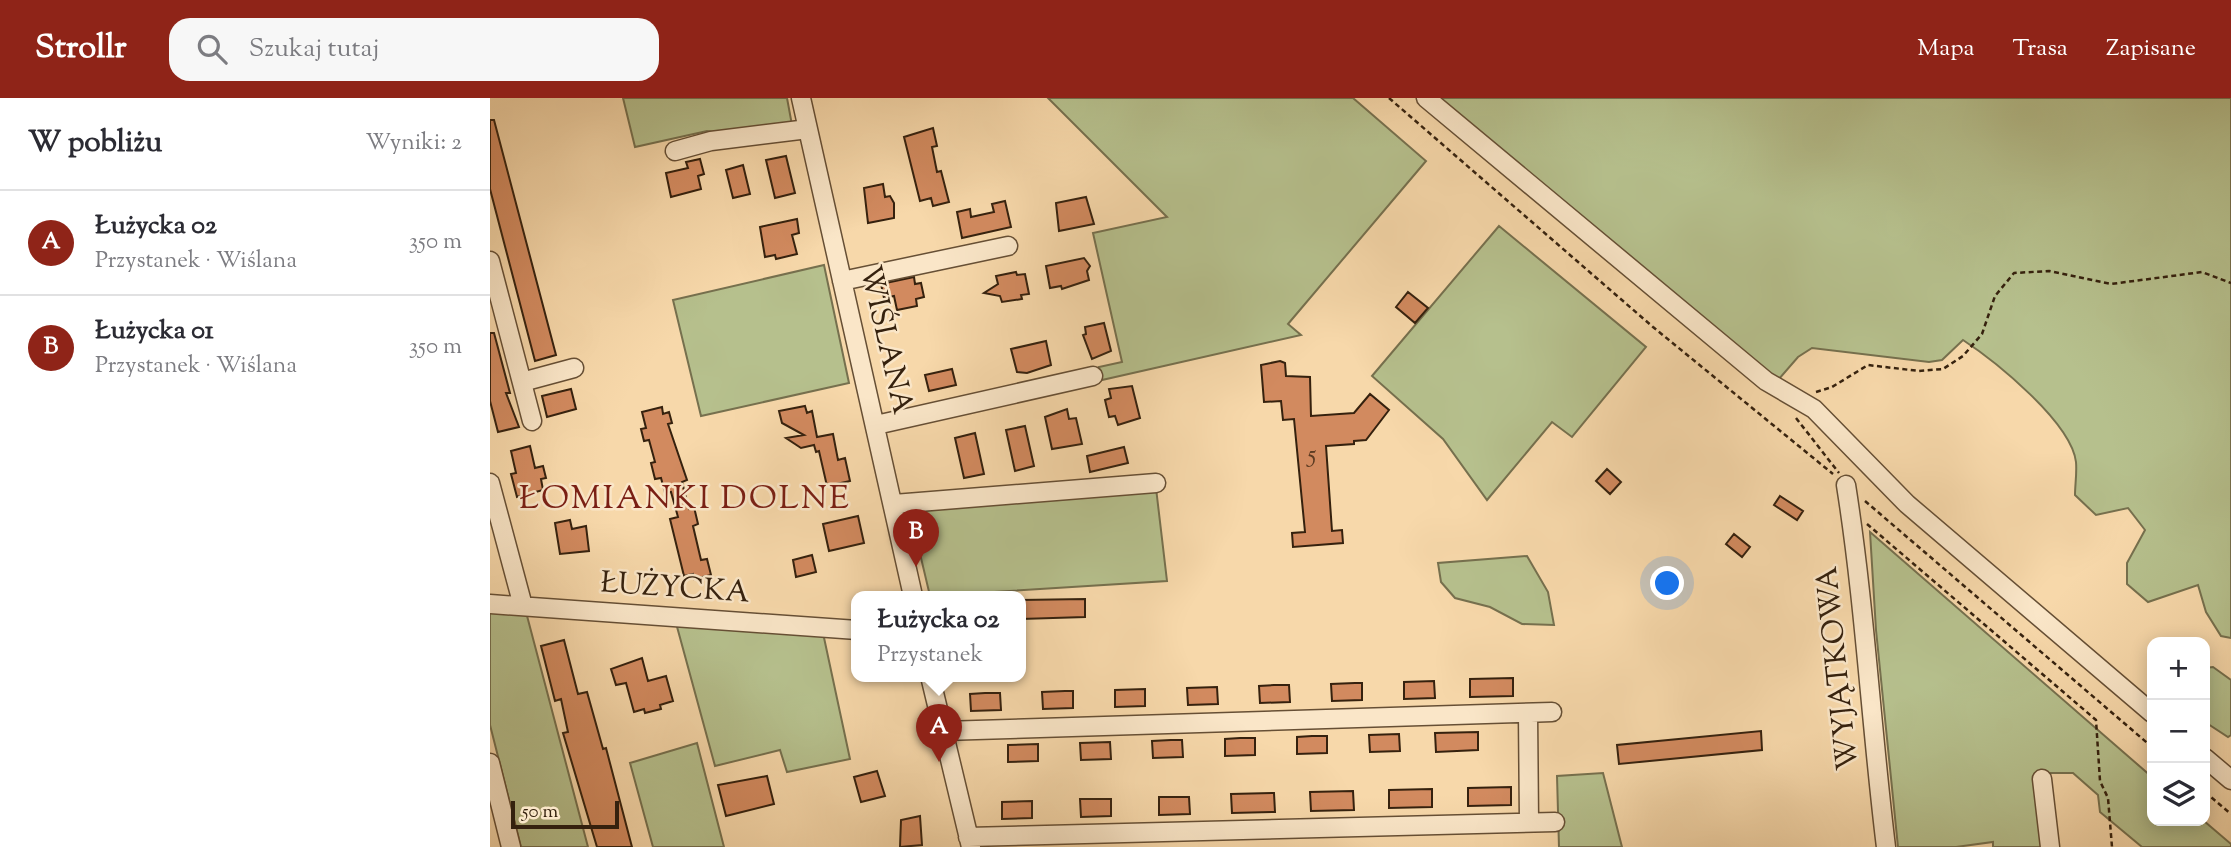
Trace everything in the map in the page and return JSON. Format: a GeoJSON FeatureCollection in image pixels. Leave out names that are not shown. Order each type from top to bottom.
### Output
{"type":"FeatureCollection","features":[{"type":"Feature","properties":{"kind":"street","name":"WIŚLANA"},"geometry":{"type":"LineString","coordinates":[[801,98],[912,591]]}},
{"type":"Feature","properties":{"kind":"street"},"geometry":{"type":"LineString","coordinates":[[1426,98],[1766,382],[1814,409],[1907,504],[2147,709]]}},
{"type":"Feature","properties":{"kind":"street"},"geometry":{"type":"LineString","coordinates":[[675,151],[711,141],[808,129]]}},
{"type":"Feature","properties":{"kind":"street"},"geometry":{"type":"LineString","coordinates":[[842,281],[1008,246]]}},
{"type":"Feature","properties":{"kind":"street"},"geometry":{"type":"LineString","coordinates":[[490,261],[532,421]]}},
{"type":"Feature","properties":{"kind":"street"},"geometry":{"type":"LineString","coordinates":[[522,382],[574,368]]}},
{"type":"Feature","properties":{"kind":"street"},"geometry":{"type":"LineString","coordinates":[[877,431],[1089,382]]}},
{"type":"Feature","properties":{"kind":"street"},"geometry":{"type":"LineString","coordinates":[[490,483],[523,606]]}},
{"type":"Feature","properties":{"kind":"street"},"geometry":{"type":"LineString","coordinates":[[894,505],[1156,483]]}},
{"type":"Feature","properties":{"kind":"street","name":"WYJĄTKOWA"},"geometry":{"type":"LineString","coordinates":[[1846,485],[1886,847]]}},
{"type":"Feature","properties":{"kind":"street","name":"ŁUŻYCKA"},"geometry":{"type":"LineString","coordinates":[[490,604],[851,630]]}},
{"type":"Feature","properties":{"kind":"street"},"geometry":{"type":"LineString","coordinates":[[931,682],[969,842],[1555,822]]}},
{"type":"Feature","properties":{"kind":"street"},"geometry":{"type":"LineString","coordinates":[[943,731],[1552,712]]}},
{"type":"Feature","properties":{"kind":"street"},"geometry":{"type":"LineString","coordinates":[[1528,713],[1529,822]]}},
{"type":"Feature","properties":{"kind":"street"},"geometry":{"type":"LineString","coordinates":[[2210,762],[2231,780]]}},
{"type":"Feature","properties":{"kind":"street"},"geometry":{"type":"LineString","coordinates":[[490,763],[511,847]]}},
{"type":"Feature","properties":{"kind":"street"},"geometry":{"type":"LineString","coordinates":[[2042,779],[2050,847]]}},
{"type":"Feature","properties":{"kind":"path"},"geometry":{"type":"LineString","coordinates":[[1389,98],[1653,327],[1846,485],[2147,743]]}},
{"type":"Feature","properties":{"kind":"path"},"geometry":{"type":"LineString","coordinates":[[1813,393],[1832,387],[1868,365],[1919,371],[1943,369],[1963,356],[1982,334],[1995,296],[2014,273],[2049,271],[2111,284],[2202,272],[2231,283]]}},
{"type":"Feature","properties":{"kind":"path"},"geometry":{"type":"LineString","coordinates":[[1792,413],[1835,464],[1846,485]]}},
{"type":"Feature","properties":{"kind":"path"},"geometry":{"type":"LineString","coordinates":[[1852,523],[1865,522],[2096,719],[2100,781],[2108,798],[2112,847]]}},
{"type":"Feature","properties":{"kind":"path"},"geometry":{"type":"LineString","coordinates":[[2210,796],[2231,814]]}},
{"type":"Feature","properties":{"kind":"green space"},"geometry":{"type":"Polygon","coordinates":[[[623,98],[787,98],[792,125],[735,135],[707,131],[635,147],[623,98]]]}},
{"type":"Feature","properties":{"kind":"green space"},"geometry":{"type":"Polygon","coordinates":[[[1048,98],[1353,98],[1426,161],[1288,324],[1301,335],[1102,380],[1099,367],[1122,362],[1093,233],[1167,217],[1048,98]]]}},
{"type":"Feature","properties":{"kind":"green space"},"geometry":{"type":"Polygon","coordinates":[[[1432,98],[2231,98],[2231,638],[2221,636],[2206,612],[2198,585],[2148,602],[2127,584],[2127,563],[2145,530],[2128,508],[2096,515],[2075,495],[2076,462],[2061,429],[2030,394],[1963,340],[1942,360],[1929,362],[1812,348],[1798,357],[1778,380],[1432,98]]]}},
{"type":"Feature","properties":{"kind":"green space"},"geometry":{"type":"Polygon","coordinates":[[[1499,226],[1646,347],[1572,437],[1552,422],[1487,500],[1443,439],[1372,376],[1499,226]]]}},
{"type":"Feature","properties":{"kind":"green space"},"geometry":{"type":"Polygon","coordinates":[[[824,265],[849,383],[701,416],[673,300],[824,265]]]}},
{"type":"Feature","properties":{"kind":"green space"},"geometry":{"type":"Polygon","coordinates":[[[1156,488],[1167,581],[1009,591],[929,591],[909,507],[1156,488]]]}},
{"type":"Feature","properties":{"kind":"green space"},"geometry":{"type":"Polygon","coordinates":[[[1870,532],[2147,773],[2147,826],[2210,826],[2231,844],[2231,847],[2142,847],[2100,812],[2098,795],[2073,773],[2038,773],[2046,847],[1993,847],[1993,842],[1956,847],[1898,847],[1876,630],[1870,532]]]}},
{"type":"Feature","properties":{"kind":"green space"},"geometry":{"type":"Polygon","coordinates":[[[1527,556],[1548,592],[1554,625],[1522,624],[1490,607],[1455,598],[1441,582],[1438,563],[1527,556]]]}},
{"type":"Feature","properties":{"kind":"green space"},"geometry":{"type":"Polygon","coordinates":[[[490,612],[526,612],[588,847],[521,847],[490,725],[490,612]]]}},
{"type":"Feature","properties":{"kind":"green space"},"geometry":{"type":"Polygon","coordinates":[[[676,623],[823,633],[850,759],[787,772],[780,750],[715,766],[676,623]]]}},
{"type":"Feature","properties":{"kind":"green space"},"geometry":{"type":"Polygon","coordinates":[[[2210,667],[2231,680],[2231,735],[2228,737],[2210,725],[2210,667]]]}},
{"type":"Feature","properties":{"kind":"green space"},"geometry":{"type":"Polygon","coordinates":[[[697,743],[724,847],[653,847],[630,763],[697,743]]]}},
{"type":"Feature","properties":{"kind":"green space"},"geometry":{"type":"Polygon","coordinates":[[[1603,773],[1622,847],[1559,847],[1557,776],[1603,773]]]}},
{"type":"Feature","properties":{"kind":"building"},"geometry":{"type":"Polygon","coordinates":[[[490,120],[494,120],[556,355],[535,361],[490,189],[490,120]]]}},
{"type":"Feature","properties":{"kind":"building"},"geometry":{"type":"Polygon","coordinates":[[[933,128],[937,146],[932,147],[937,172],[941,171],[949,202],[933,206],[931,198],[920,201],[904,137],[933,128]]]}},
{"type":"Feature","properties":{"kind":"building"},"geometry":{"type":"Polygon","coordinates":[[[786,156],[795,193],[775,198],[766,160],[786,156]]]}},
{"type":"Feature","properties":{"kind":"building"},"geometry":{"type":"Polygon","coordinates":[[[700,159],[704,174],[698,176],[701,189],[671,197],[666,173],[688,168],[686,162],[700,159]]]}},
{"type":"Feature","properties":{"kind":"building"},"geometry":{"type":"Polygon","coordinates":[[[743,165],[750,194],[733,198],[726,170],[743,165]]]}},
{"type":"Feature","properties":{"kind":"building"},"geometry":{"type":"Polygon","coordinates":[[[883,184],[885,197],[890,196],[894,203],[894,218],[868,223],[864,188],[883,184]]]}},
{"type":"Feature","properties":{"kind":"building"},"geometry":{"type":"Polygon","coordinates":[[[1086,197],[1094,224],[1059,231],[1056,203],[1086,197]]]}},
{"type":"Feature","properties":{"kind":"building"},"geometry":{"type":"Polygon","coordinates":[[[1005,201],[1011,227],[962,238],[957,212],[970,209],[971,217],[994,212],[992,204],[1005,201]]]}},
{"type":"Feature","properties":{"kind":"building"},"geometry":{"type":"Polygon","coordinates":[[[797,219],[799,233],[792,235],[797,254],[776,259],[775,255],[765,257],[760,227],[797,219]]]}},
{"type":"Feature","properties":{"kind":"building"},"geometry":{"type":"Polygon","coordinates":[[[1084,258],[1090,266],[1087,271],[1089,280],[1062,289],[1061,286],[1050,288],[1046,266],[1084,258]]]}},
{"type":"Feature","properties":{"kind":"building"},"geometry":{"type":"Polygon","coordinates":[[[1016,272],[1017,275],[1025,274],[1029,294],[1021,295],[1022,299],[1002,302],[1000,296],[984,293],[998,284],[996,276],[1016,272]]]}},
{"type":"Feature","properties":{"kind":"building"},"geometry":{"type":"Polygon","coordinates":[[[914,277],[915,284],[921,283],[924,297],[916,299],[917,306],[897,310],[894,296],[884,298],[881,284],[914,277]]]}},
{"type":"Feature","properties":{"kind":"building"},"geometry":{"type":"Polygon","coordinates":[[[1408,292],[1428,308],[1415,323],[1396,307],[1408,292]]]}},
{"type":"Feature","properties":{"kind":"building"},"geometry":{"type":"Polygon","coordinates":[[[1104,323],[1111,351],[1092,359],[1083,335],[1086,334],[1085,327],[1104,323]]]}},
{"type":"Feature","properties":{"kind":"building"},"geometry":{"type":"Polygon","coordinates":[[[490,333],[494,333],[510,393],[506,393],[519,427],[498,432],[490,401],[490,333]]]}},
{"type":"Feature","properties":{"kind":"building"},"geometry":{"type":"Polygon","coordinates":[[[1046,341],[1051,365],[1027,373],[1017,372],[1011,349],[1046,341]]]}},
{"type":"Feature","properties":{"kind":"building"},"geometry":{"type":"Polygon","coordinates":[[[1280,361],[1285,363],[1286,376],[1310,377],[1311,416],[1354,413],[1370,394],[1389,410],[1366,440],[1354,441],[1354,444],[1326,446],[1332,531],[1342,530],[1343,543],[1293,547],[1292,533],[1305,532],[1294,419],[1283,420],[1281,401],[1264,402],[1261,365],[1280,361]]]}},
{"type":"Feature","properties":{"kind":"building"},"geometry":{"type":"Polygon","coordinates":[[[952,369],[956,385],[929,391],[925,375],[952,369]]]}},
{"type":"Feature","properties":{"kind":"building"},"geometry":{"type":"Polygon","coordinates":[[[1132,386],[1140,418],[1118,425],[1115,416],[1109,417],[1105,400],[1111,398],[1109,389],[1132,386]]]}},
{"type":"Feature","properties":{"kind":"building"},"geometry":{"type":"Polygon","coordinates":[[[571,389],[576,409],[547,417],[542,396],[571,389]]]}},
{"type":"Feature","properties":{"kind":"building"},"geometry":{"type":"Polygon","coordinates":[[[805,406],[807,413],[812,411],[817,437],[833,434],[838,460],[845,458],[850,481],[827,486],[819,451],[816,452],[814,445],[801,448],[786,438],[804,435],[782,423],[779,411],[805,406]]]}},
{"type":"Feature","properties":{"kind":"building"},"geometry":{"type":"Polygon","coordinates":[[[662,407],[663,414],[669,412],[672,423],[668,424],[687,480],[682,482],[689,509],[694,507],[698,524],[693,526],[701,560],[707,559],[711,575],[694,579],[693,574],[684,576],[670,519],[678,517],[671,492],[665,493],[661,478],[655,479],[651,463],[655,462],[649,440],[644,441],[641,429],[646,428],[642,412],[662,407]]]}},
{"type":"Feature","properties":{"kind":"building"},"geometry":{"type":"Polygon","coordinates":[[[1067,409],[1069,419],[1076,418],[1082,444],[1052,449],[1045,417],[1067,409]]]}},
{"type":"Feature","properties":{"kind":"building"},"geometry":{"type":"Polygon","coordinates":[[[1025,426],[1034,466],[1015,471],[1006,430],[1025,426]]]}},
{"type":"Feature","properties":{"kind":"building"},"geometry":{"type":"Polygon","coordinates":[[[975,433],[984,474],[964,478],[955,438],[975,433]]]}},
{"type":"Feature","properties":{"kind":"building"},"geometry":{"type":"Polygon","coordinates":[[[530,446],[535,468],[543,466],[546,478],[541,479],[543,490],[517,497],[511,474],[516,473],[511,451],[530,446]]]}},
{"type":"Feature","properties":{"kind":"building"},"geometry":{"type":"Polygon","coordinates":[[[1124,447],[1128,463],[1090,472],[1087,456],[1124,447]]]}},
{"type":"Feature","properties":{"kind":"building"},"geometry":{"type":"Polygon","coordinates":[[[1607,469],[1621,482],[1610,494],[1596,481],[1607,469]]]}},
{"type":"Feature","properties":{"kind":"building"},"geometry":{"type":"Polygon","coordinates":[[[1780,496],[1803,511],[1797,520],[1774,505],[1780,496]]]}},
{"type":"Feature","properties":{"kind":"building"},"geometry":{"type":"Polygon","coordinates":[[[858,516],[864,543],[829,551],[823,524],[858,516]]]}},
{"type":"Feature","properties":{"kind":"building"},"geometry":{"type":"Polygon","coordinates":[[[570,520],[572,529],[586,526],[589,551],[560,554],[555,523],[570,520]]]}},
{"type":"Feature","properties":{"kind":"building"},"geometry":{"type":"Polygon","coordinates":[[[1734,534],[1750,547],[1742,557],[1726,544],[1734,534]]]}},
{"type":"Feature","properties":{"kind":"building"},"geometry":{"type":"Polygon","coordinates":[[[812,555],[816,572],[796,577],[793,560],[812,555]]]}},
{"type":"Feature","properties":{"kind":"building"},"geometry":{"type":"Polygon","coordinates":[[[1085,599],[1085,617],[1026,619],[1026,600],[1085,599]]]}},
{"type":"Feature","properties":{"kind":"building"},"geometry":{"type":"Polygon","coordinates":[[[564,640],[578,694],[587,692],[603,749],[606,748],[632,847],[597,847],[563,733],[568,732],[561,699],[555,701],[541,646],[564,640]]]}},
{"type":"Feature","properties":{"kind":"building"},"geometry":{"type":"Polygon","coordinates":[[[642,658],[648,681],[666,676],[673,701],[660,705],[661,709],[645,713],[644,709],[634,712],[626,683],[616,685],[611,669],[642,658]]]}},
{"type":"Feature","properties":{"kind":"building"},"geometry":{"type":"Polygon","coordinates":[[[1513,678],[1513,696],[1470,697],[1470,679],[1513,678]]]}},
{"type":"Feature","properties":{"kind":"building"},"geometry":{"type":"Polygon","coordinates":[[[1434,681],[1435,698],[1404,699],[1404,682],[1434,681]]]}},
{"type":"Feature","properties":{"kind":"building"},"geometry":{"type":"Polygon","coordinates":[[[1362,683],[1362,700],[1332,701],[1331,684],[1362,683]]]}},
{"type":"Feature","properties":{"kind":"building"},"geometry":{"type":"Polygon","coordinates":[[[1289,685],[1290,702],[1260,703],[1259,686],[1289,685]]]}},
{"type":"Feature","properties":{"kind":"building"},"geometry":{"type":"Polygon","coordinates":[[[1217,687],[1218,704],[1188,705],[1187,688],[1217,687]]]}},
{"type":"Feature","properties":{"kind":"building"},"geometry":{"type":"Polygon","coordinates":[[[1145,689],[1145,706],[1115,707],[1115,690],[1145,689]]]}},
{"type":"Feature","properties":{"kind":"building"},"geometry":{"type":"Polygon","coordinates":[[[1073,691],[1073,708],[1043,709],[1042,692],[1073,691]]]}},
{"type":"Feature","properties":{"kind":"building"},"geometry":{"type":"Polygon","coordinates":[[[1000,693],[1001,710],[971,711],[970,694],[1000,693]]]}},
{"type":"Feature","properties":{"kind":"building"},"geometry":{"type":"Polygon","coordinates":[[[1761,731],[1762,750],[1619,764],[1617,745],[1761,731]]]}},
{"type":"Feature","properties":{"kind":"building"},"geometry":{"type":"Polygon","coordinates":[[[1478,732],[1478,750],[1436,752],[1435,733],[1478,732]]]}},
{"type":"Feature","properties":{"kind":"building"},"geometry":{"type":"Polygon","coordinates":[[[1399,734],[1400,751],[1370,752],[1369,735],[1399,734]]]}},
{"type":"Feature","properties":{"kind":"building"},"geometry":{"type":"Polygon","coordinates":[[[1327,736],[1327,753],[1297,754],[1297,737],[1327,736]]]}},
{"type":"Feature","properties":{"kind":"building"},"geometry":{"type":"Polygon","coordinates":[[[1255,738],[1255,755],[1225,756],[1225,739],[1255,738]]]}},
{"type":"Feature","properties":{"kind":"building"},"geometry":{"type":"Polygon","coordinates":[[[1182,740],[1183,757],[1153,758],[1152,741],[1182,740]]]}},
{"type":"Feature","properties":{"kind":"building"},"geometry":{"type":"Polygon","coordinates":[[[1110,742],[1111,759],[1081,760],[1080,743],[1110,742]]]}},
{"type":"Feature","properties":{"kind":"building"},"geometry":{"type":"Polygon","coordinates":[[[1038,744],[1038,761],[1008,762],[1008,745],[1038,744]]]}},
{"type":"Feature","properties":{"kind":"building"},"geometry":{"type":"Polygon","coordinates":[[[877,771],[885,796],[861,802],[854,777],[877,771]]]}},
{"type":"Feature","properties":{"kind":"building"},"geometry":{"type":"Polygon","coordinates":[[[767,776],[774,804],[726,816],[718,785],[767,776]]]}},
{"type":"Feature","properties":{"kind":"building"},"geometry":{"type":"Polygon","coordinates":[[[1511,787],[1511,805],[1468,806],[1468,788],[1511,787]]]}},
{"type":"Feature","properties":{"kind":"building"},"geometry":{"type":"Polygon","coordinates":[[[1432,789],[1432,807],[1389,808],[1389,790],[1432,789]]]}},
{"type":"Feature","properties":{"kind":"building"},"geometry":{"type":"Polygon","coordinates":[[[1353,791],[1354,810],[1311,811],[1310,792],[1353,791]]]}},
{"type":"Feature","properties":{"kind":"building"},"geometry":{"type":"Polygon","coordinates":[[[1274,793],[1275,812],[1232,813],[1231,794],[1274,793]]]}},
{"type":"Feature","properties":{"kind":"building"},"geometry":{"type":"Polygon","coordinates":[[[1159,797],[1189,797],[1190,814],[1159,815],[1159,797]]]}},
{"type":"Feature","properties":{"kind":"building"},"geometry":{"type":"Polygon","coordinates":[[[1080,799],[1111,799],[1111,816],[1081,817],[1080,799]]]}},
{"type":"Feature","properties":{"kind":"building"},"geometry":{"type":"Polygon","coordinates":[[[1032,801],[1032,818],[1002,819],[1002,802],[1032,801]]]}},
{"type":"Feature","properties":{"kind":"building"},"geometry":{"type":"Polygon","coordinates":[[[920,816],[922,845],[900,847],[901,820],[920,816]]]}},
{"type":"Feature","properties":{"kind":"place","name":"Łużycka 01"},"geometry":{"type":"Point","coordinates":[916,567]}},
{"type":"Feature","properties":{"kind":"place","name":"Łużycka 02"},"geometry":{"type":"Point","coordinates":[939,762]}},
{"type":"Feature","properties":{"kind":"district","name":"ŁOMIANKI DOLNE"},"geometry":{"type":"Point","coordinates":[685,500]}}]}
